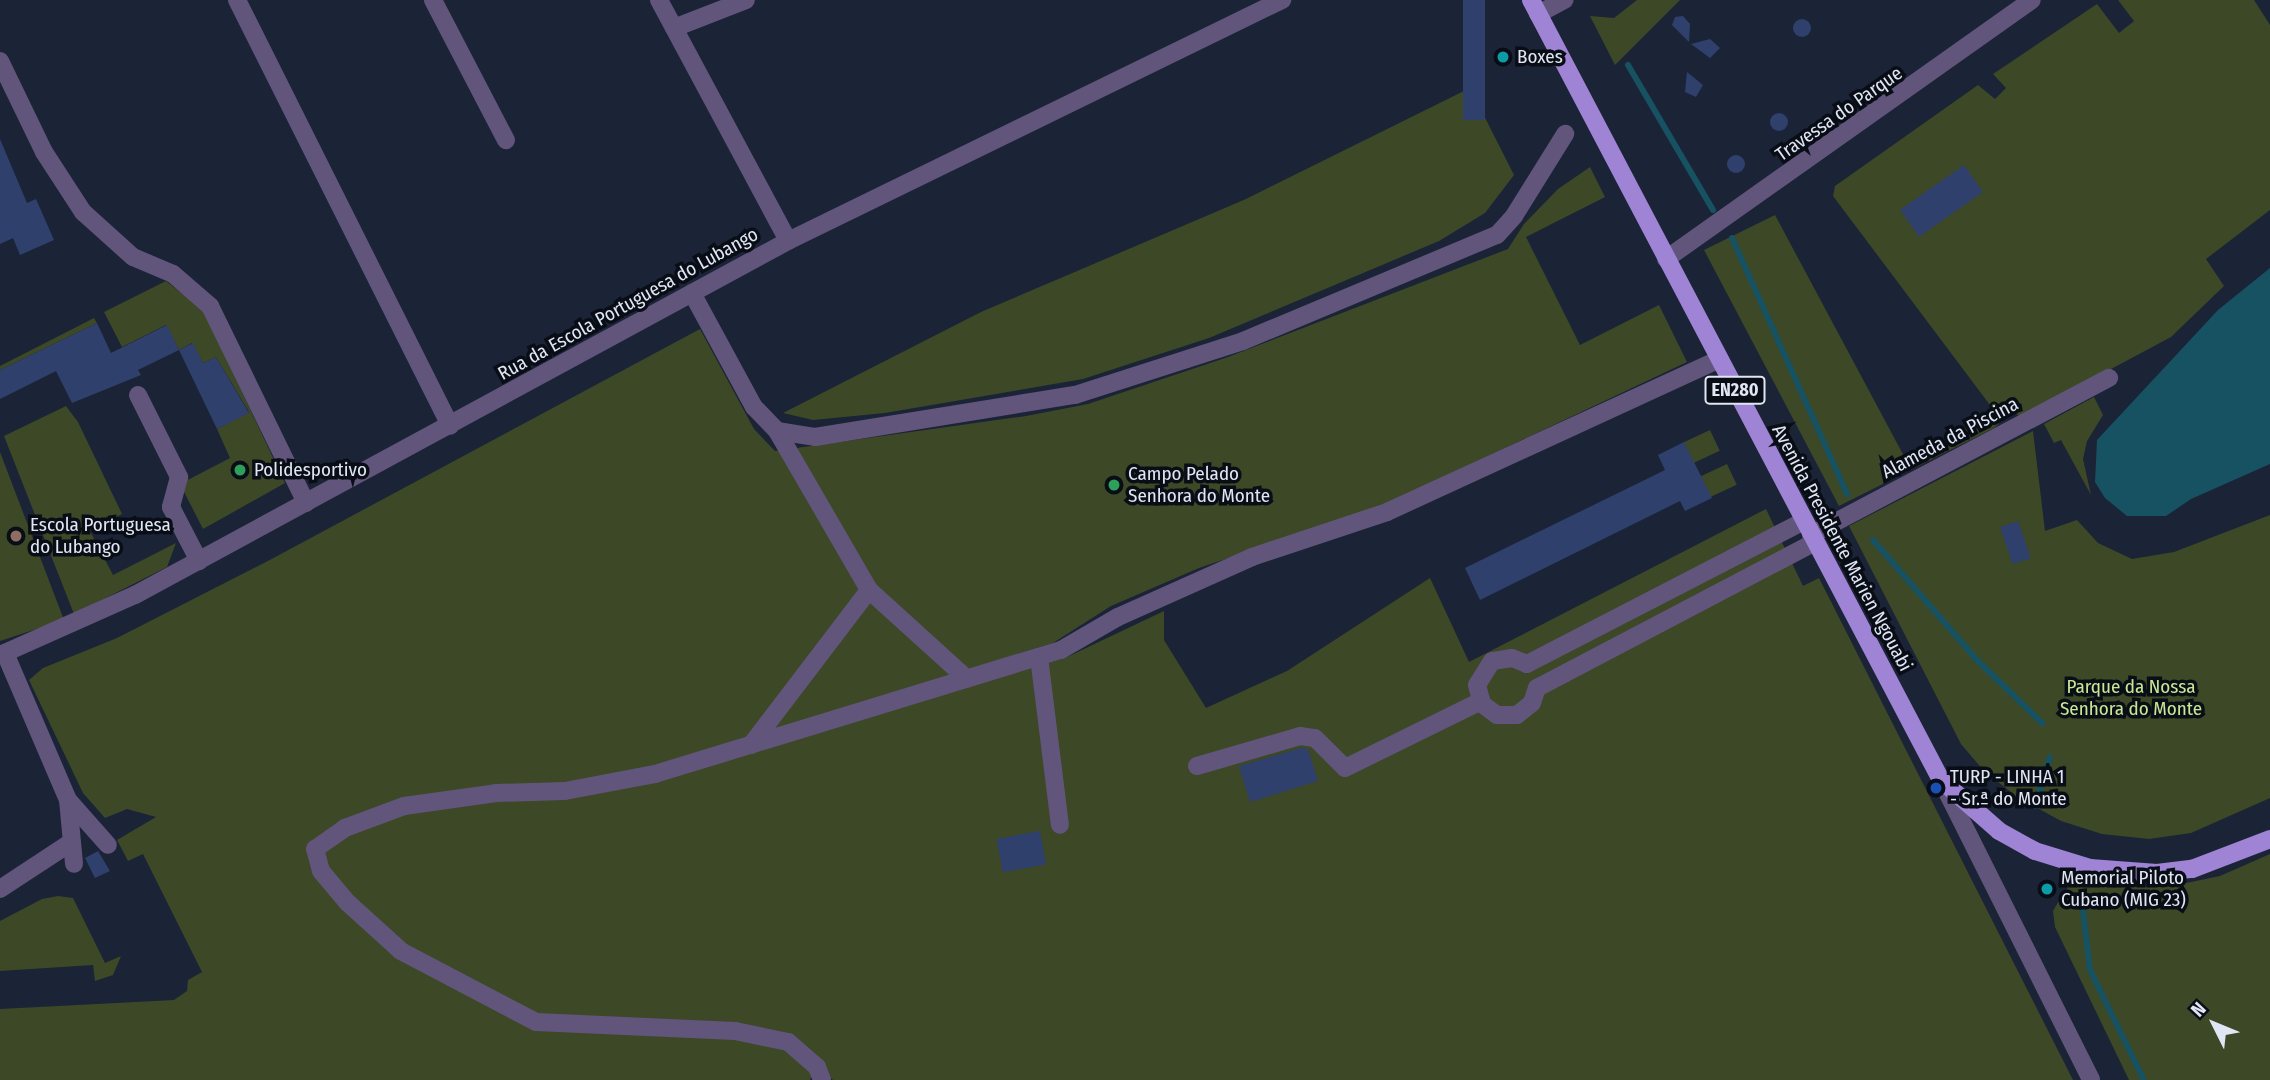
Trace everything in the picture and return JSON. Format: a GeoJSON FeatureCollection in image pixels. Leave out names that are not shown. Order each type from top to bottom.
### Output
{"type":"FeatureCollection","features":[{"type":"Feature","properties":{"kind":"main road","name":"Avenida Presidente Marien Ngouabi"},"geometry":{"type":"LineString","coordinates":[[1534,7],[1941,780]]}},
{"type":"Feature","properties":{"kind":"main road","name":"EN280"},"geometry":{"type":"LineString","coordinates":[[1941,780],[1999,831],[2035,851],[2090,868],[2157,873],[2192,869],[2270,839]]}},
{"type":"Feature","properties":{"kind":"street"},"geometry":{"type":"LineString","coordinates":[[237,0],[450,426]]}},
{"type":"Feature","properties":{"kind":"street"},"geometry":{"type":"LineString","coordinates":[[433,0],[506,140]]}},
{"type":"Feature","properties":{"kind":"street"},"geometry":{"type":"LineString","coordinates":[[659,0],[788,241]]}},
{"type":"Feature","properties":{"kind":"street"},"geometry":{"type":"LineString","coordinates":[[674,28],[746,0]]}},
{"type":"Feature","properties":{"kind":"street","name":"Rua da Escola Portuguesa do Lubango"},"geometry":{"type":"LineString","coordinates":[[2,654],[82,621],[199,561],[788,241],[1282,0]]}},
{"type":"Feature","properties":{"kind":"street"},"geometry":{"type":"LineString","coordinates":[[1534,7],[1564,0]]}},
{"type":"Feature","properties":{"kind":"street","name":"Travessa do Parque"},"geometry":{"type":"LineString","coordinates":[[1666,259],[2032,0]]}},
{"type":"Feature","properties":{"kind":"street"},"geometry":{"type":"LineString","coordinates":[[0,61],[44,152],[83,212],[133,257],[173,274],[210,306],[306,503]]}},
{"type":"Feature","properties":{"kind":"street"},"geometry":{"type":"LineString","coordinates":[[777,432],[814,436],[1075,395],[1243,341],[1497,235],[1514,216],[1565,134]]}},
{"type":"Feature","properties":{"kind":"street"},"geometry":{"type":"LineString","coordinates":[[692,293],[754,407],[777,432],[869,590],[967,679]]}},
{"type":"Feature","properties":{"kind":"street"},"geometry":{"type":"LineString","coordinates":[[822,1080],[817,1067],[788,1042],[736,1031],[536,1022],[401,951],[347,902],[321,871],[315,849],[345,828],[404,806],[496,793],[565,791],[654,774],[1039,657],[1252,557],[1387,512],[1719,359]]}},
{"type":"Feature","properties":{"kind":"street","name":"Alameda da Piscina"},"geometry":{"type":"LineString","coordinates":[[1810,533],[2109,378]]}},
{"type":"Feature","properties":{"kind":"street"},"geometry":{"type":"LineString","coordinates":[[138,395],[179,477],[171,507],[199,561]]}},
{"type":"Feature","properties":{"kind":"street"},"geometry":{"type":"LineString","coordinates":[[1810,533],[1536,688],[1532,703],[1517,715],[1497,715],[1480,701],[1479,676],[1492,661],[1511,658],[1527,664],[1810,533]]}},
{"type":"Feature","properties":{"kind":"street"},"geometry":{"type":"LineString","coordinates":[[751,745],[869,590]]}},
{"type":"Feature","properties":{"kind":"street"},"geometry":{"type":"LineString","coordinates":[[2,654],[68,800],[108,845]]}},
{"type":"Feature","properties":{"kind":"street"},"geometry":{"type":"LineString","coordinates":[[1039,657],[1060,825]]}},
{"type":"Feature","properties":{"kind":"street"},"geometry":{"type":"LineString","coordinates":[[1197,766],[1300,736],[1315,738],[1345,768],[1480,701]]}},
{"type":"Feature","properties":{"kind":"street","name":"Avenida Presidente Marien Ngouabi"},"geometry":{"type":"LineString","coordinates":[[1941,780],[2091,1080]]}},
{"type":"Feature","properties":{"kind":"street"},"geometry":{"type":"LineString","coordinates":[[68,800],[70,844],[74,864]]}},
{"type":"Feature","properties":{"kind":"street"},"geometry":{"type":"LineString","coordinates":[[0,889],[70,844]]}},
{"type":"Feature","properties":{"kind":"green space"},"geometry":{"type":"Polygon","coordinates":[[[1637,0],[1680,0],[1615,65],[1590,16],[1614,18],[1637,0]]]}},
{"type":"Feature","properties":{"kind":"green space"},"geometry":{"type":"Polygon","coordinates":[[[2118,0],[2254,0],[2270,25],[2270,210],[2206,259],[2224,286],[2171,337],[2021,417],[2007,408],[1997,412],[1999,424],[1994,428],[1839,506],[1704,250],[1775,215],[1905,458],[1996,413],[1833,196],[1835,186],[1978,85],[1995,99],[2006,88],[1993,74],[2097,4],[2119,33],[2134,21],[2118,0]]]}},
{"type":"Feature","properties":{"kind":"green space"},"geometry":{"type":"Polygon","coordinates":[[[1470,88],[1514,175],[1485,213],[1439,241],[1209,338],[1083,379],[885,413],[813,420],[783,413],[981,312],[1246,199],[1470,88]]]}},
{"type":"Feature","properties":{"kind":"green space"},"geometry":{"type":"Polygon","coordinates":[[[1590,167],[1605,197],[1526,237],[1580,345],[1659,305],[1687,362],[1382,506],[1199,568],[1111,606],[1053,643],[776,730],[941,695],[1065,658],[1164,611],[1164,640],[1206,708],[1287,671],[1430,578],[1469,662],[1766,509],[1803,586],[1819,578],[2073,1080],[833,1080],[817,1067],[810,1080],[0,1080],[0,1009],[174,1000],[187,991],[188,980],[202,972],[143,854],[128,861],[117,840],[156,817],[127,809],[105,818],[83,793],[29,680],[43,668],[117,638],[266,562],[700,329],[754,429],[775,451],[1026,416],[1088,404],[1228,357],[1508,249],[1524,224],[1558,189],[1590,167]]]}},
{"type":"Feature","properties":{"kind":"green space"},"geometry":{"type":"Polygon","coordinates":[[[166,281],[203,310],[285,483],[203,529],[180,484],[230,458],[217,429],[249,412],[216,357],[203,363],[192,343],[179,350],[166,325],[122,347],[104,312],[166,281]]]}},
{"type":"Feature","properties":{"kind":"green space"},"geometry":{"type":"Polygon","coordinates":[[[94,318],[97,323],[0,370],[0,366],[94,318]]]}},
{"type":"Feature","properties":{"kind":"green space"},"geometry":{"type":"Polygon","coordinates":[[[2094,397],[2103,415],[2087,441],[2083,459],[2091,495],[2061,440],[2054,443],[2044,424],[2094,397]]]}},
{"type":"Feature","properties":{"kind":"green space"},"geometry":{"type":"Polygon","coordinates":[[[66,406],[78,422],[122,514],[90,531],[113,575],[176,543],[167,567],[74,614],[4,436],[66,406]]]}},
{"type":"Feature","properties":{"kind":"green space"},"geometry":{"type":"Polygon","coordinates":[[[1710,430],[1720,451],[1693,463],[1684,442],[1710,430]]]}},
{"type":"Feature","properties":{"kind":"green space","name":"Parque da Nossa Senhora do Monte"},"geometry":{"type":"Polygon","coordinates":[[[2033,431],[2045,531],[2077,520],[2098,543],[2132,559],[2174,552],[2270,515],[2270,798],[2191,833],[2149,839],[2102,834],[2061,821],[2016,796],[1984,771],[1961,744],[1849,526],[2033,431]]]}},
{"type":"Feature","properties":{"kind":"green space","name":"Escola Portuguesa do Lubango"},"geometry":{"type":"Polygon","coordinates":[[[0,452],[64,620],[0,641],[0,452]]]}},
{"type":"Feature","properties":{"kind":"green space"},"geometry":{"type":"Polygon","coordinates":[[[1727,464],[1737,485],[1710,497],[1701,476],[1727,464]]]}},
{"type":"Feature","properties":{"kind":"green space"},"geometry":{"type":"Polygon","coordinates":[[[2270,854],[2270,1080],[2129,1080],[2055,927],[2053,911],[2064,892],[2076,880],[2118,887],[2167,887],[2220,876],[2270,854]]]}},
{"type":"Feature","properties":{"kind":"green space"},"geometry":{"type":"Polygon","coordinates":[[[58,896],[73,898],[105,963],[121,956],[113,975],[95,981],[93,965],[0,971],[0,921],[42,899],[58,896]]]}},
{"type":"Feature","properties":{"kind":"water"},"geometry":{"type":"Polygon","coordinates":[[[2270,268],[2270,464],[2191,499],[2166,516],[2127,516],[2105,498],[2095,482],[2097,440],[2218,310],[2270,268]]]}},
{"type":"Feature","properties":{"kind":"building"},"geometry":{"type":"Polygon","coordinates":[[[1463,0],[1485,0],[1485,120],[1463,120],[1463,0]]]}},
{"type":"Feature","properties":{"kind":"building"},"geometry":{"type":"Polygon","coordinates":[[[1683,16],[1690,24],[1689,42],[1672,25],[1675,17],[1683,16]]]}},
{"type":"Feature","properties":{"kind":"building"},"geometry":{"type":"Polygon","coordinates":[[[1802,19],[1810,24],[1811,28],[1806,36],[1802,37],[1794,32],[1793,28],[1798,20],[1802,19]]]}},
{"type":"Feature","properties":{"kind":"building"},"geometry":{"type":"Polygon","coordinates":[[[1710,39],[1720,48],[1710,58],[1691,44],[1710,39]]]}},
{"type":"Feature","properties":{"kind":"building"},"geometry":{"type":"Polygon","coordinates":[[[1687,72],[1703,85],[1696,97],[1685,92],[1687,72]]]}},
{"type":"Feature","properties":{"kind":"building"},"geometry":{"type":"Polygon","coordinates":[[[1779,113],[1787,118],[1788,122],[1783,130],[1779,131],[1771,126],[1770,122],[1775,114],[1779,113]]]}},
{"type":"Feature","properties":{"kind":"building"},"geometry":{"type":"Polygon","coordinates":[[[0,139],[27,203],[36,199],[54,240],[20,255],[13,238],[0,244],[0,139]]]}},
{"type":"Feature","properties":{"kind":"building"},"geometry":{"type":"Polygon","coordinates":[[[1736,155],[1742,158],[1745,164],[1742,170],[1736,173],[1730,170],[1727,164],[1730,158],[1736,155]]]}},
{"type":"Feature","properties":{"kind":"building"},"geometry":{"type":"Polygon","coordinates":[[[1964,165],[1983,192],[1919,237],[1900,210],[1964,165]]]}},
{"type":"Feature","properties":{"kind":"building"},"geometry":{"type":"Polygon","coordinates":[[[97,323],[111,353],[167,325],[179,350],[138,370],[141,375],[72,403],[56,371],[0,399],[0,370],[97,323]]]}},
{"type":"Feature","properties":{"kind":"building"},"geometry":{"type":"Polygon","coordinates":[[[193,343],[203,363],[216,357],[249,413],[217,429],[179,350],[193,343]]]}},
{"type":"Feature","properties":{"kind":"building"},"geometry":{"type":"Polygon","coordinates":[[[1684,442],[1712,498],[1685,511],[1680,501],[1480,600],[1465,568],[1665,470],[1658,455],[1684,442]]]}},
{"type":"Feature","properties":{"kind":"building"},"geometry":{"type":"Polygon","coordinates":[[[2018,521],[2031,558],[2013,564],[2000,527],[2018,521]]]}},
{"type":"Feature","properties":{"kind":"building"},"geometry":{"type":"Polygon","coordinates":[[[1301,748],[1308,749],[1318,781],[1250,802],[1239,766],[1301,748]]]}},
{"type":"Feature","properties":{"kind":"building"},"geometry":{"type":"Polygon","coordinates":[[[1040,831],[1046,864],[1003,872],[997,839],[1040,831]]]}},
{"type":"Feature","properties":{"kind":"building"},"geometry":{"type":"Polygon","coordinates":[[[98,851],[110,871],[95,878],[85,858],[98,851]]]}},
{"type":"Feature","properties":{"kind":"waterway"},"geometry":{"type":"LineString","coordinates":[[1628,65],[1713,210]]}},
{"type":"Feature","properties":{"kind":"waterway"},"geometry":{"type":"LineString","coordinates":[[1732,238],[1847,494]]}},
{"type":"Feature","properties":{"kind":"waterway"},"geometry":{"type":"LineString","coordinates":[[1873,540],[1977,660],[2042,723]]}},
{"type":"Feature","properties":{"kind":"waterway"},"geometry":{"type":"LineString","coordinates":[[2035,806],[2050,757]]}},
{"type":"Feature","properties":{"kind":"waterway"},"geometry":{"type":"LineString","coordinates":[[2082,902],[2090,970],[2144,1080]]}},
{"type":"Feature","properties":{"kind":"place","name":"Boxes"},"geometry":{"type":"Point","coordinates":[1503,57]}},
{"type":"Feature","properties":{"kind":"place","name":"Polidesportivo"},"geometry":{"type":"Point","coordinates":[240,470]}},
{"type":"Feature","properties":{"kind":"place","name":"Campo Pelado Senhora do Monte"},"geometry":{"type":"Point","coordinates":[1114,485]}},
{"type":"Feature","properties":{"kind":"place","name":"Escola Portuguesa do Lubango"},"geometry":{"type":"Point","coordinates":[16,536]}},
{"type":"Feature","properties":{"kind":"place","name":"TURP - LINHA 1 - Sr.ª do Monte"},"geometry":{"type":"Point","coordinates":[1936,788]}},
{"type":"Feature","properties":{"kind":"place","name":"Memorial Piloto Cubano (MIG 23)"},"geometry":{"type":"Point","coordinates":[2047,889]}}]}
